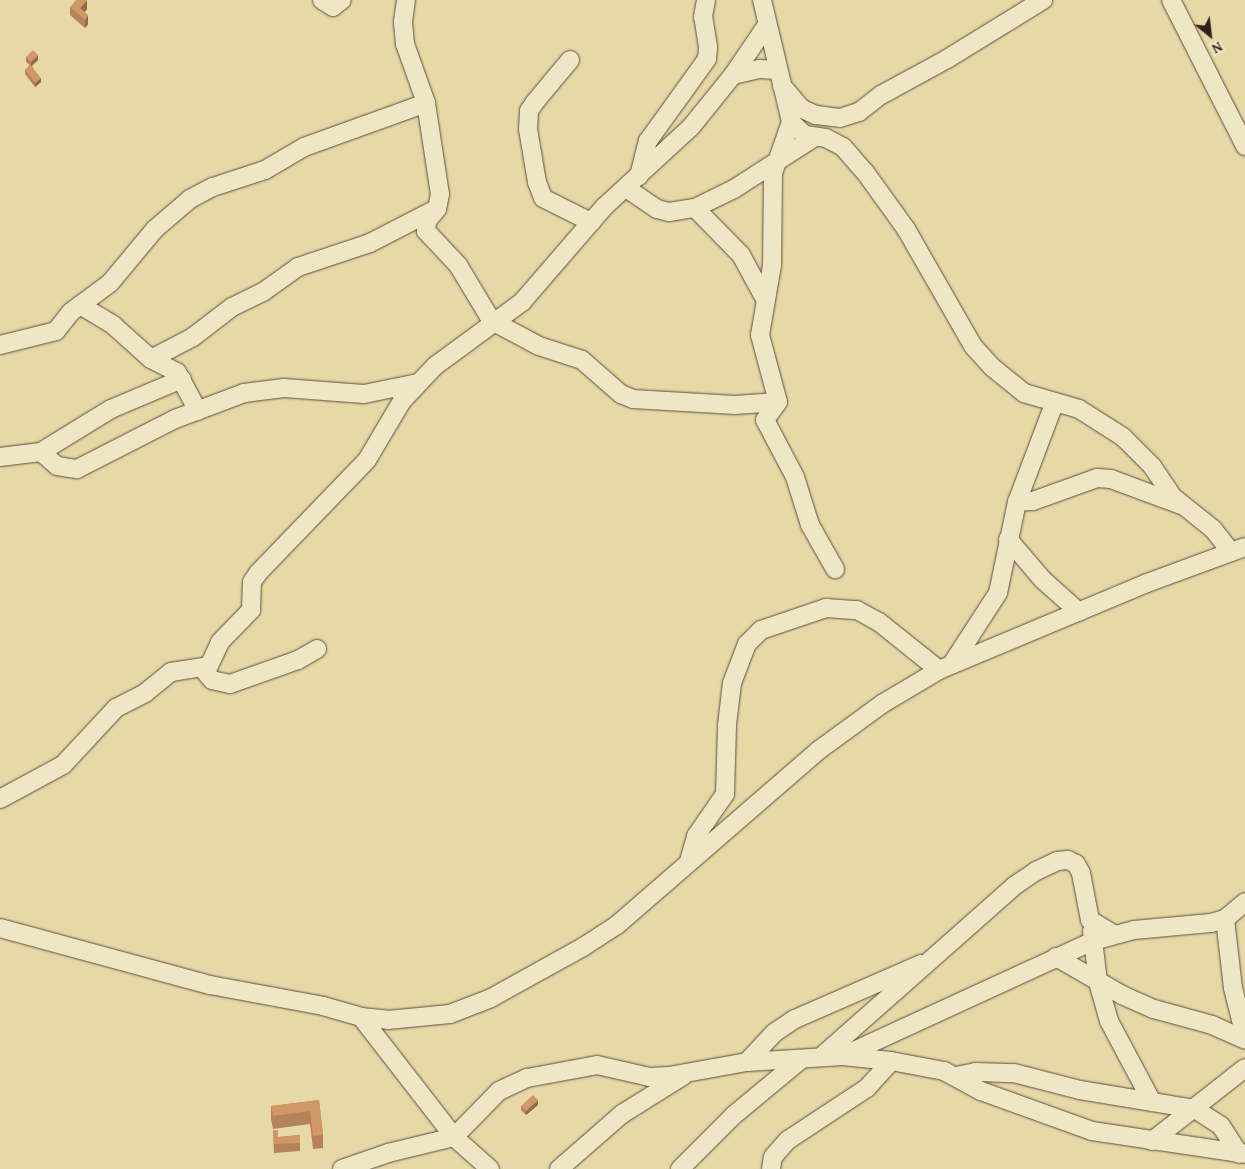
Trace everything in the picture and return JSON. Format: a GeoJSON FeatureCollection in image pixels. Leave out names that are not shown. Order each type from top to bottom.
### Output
{"type":"FeatureCollection","features":[{"type":"Feature","properties":{"kind":"street"},"geometry":{"type":"LineString","coordinates":[[322,0],[333,7],[342,0]]}},
{"type":"Feature","properties":{"kind":"street"},"geometry":{"type":"LineString","coordinates":[[406,0],[403,22],[404,44],[426,102],[440,194],[437,208],[427,221],[428,234]]}},
{"type":"Feature","properties":{"kind":"street"},"geometry":{"type":"LineString","coordinates":[[640,176],[648,142],[707,59],[708,46],[703,17],[706,0]]}},
{"type":"Feature","properties":{"kind":"street"},"geometry":{"type":"LineString","coordinates":[[0,928],[210,986],[323,1006],[361,1017],[388,1020],[418,1019],[450,1014],[491,998],[583,947],[617,925],[846,729],[946,667],[1238,549],[1182,505],[1147,461],[1123,437],[1090,414],[1024,393],[992,367],[962,330],[906,229],[865,172],[843,147],[826,138],[813,138],[797,130],[790,122],[762,0]]}},
{"type":"Feature","properties":{"kind":"street"},"geometry":{"type":"LineString","coordinates":[[733,75],[759,69],[779,77],[802,109],[821,116],[840,118],[859,112],[882,95],[1043,0]]}},
{"type":"Feature","properties":{"kind":"street"},"geometry":{"type":"LineString","coordinates":[[1171,0],[1245,146]]}},
{"type":"Feature","properties":{"kind":"street"},"geometry":{"type":"LineString","coordinates":[[0,799],[63,765],[116,708],[145,693],[171,672],[185,668],[203,669],[212,662],[220,642],[251,610],[252,582],[258,573],[368,460],[393,413],[418,383],[522,302],[590,222],[672,148],[733,75],[767,26]]}},
{"type":"Feature","properties":{"kind":"street"},"geometry":{"type":"LineString","coordinates":[[570,60],[529,111],[528,129],[537,182],[543,198],[590,222]]}},
{"type":"Feature","properties":{"kind":"street"},"geometry":{"type":"LineString","coordinates":[[0,345],[56,331],[66,317],[110,284],[155,229],[190,199],[213,187],[264,170],[309,145],[426,102]]}},
{"type":"Feature","properties":{"kind":"street"},"geometry":{"type":"LineString","coordinates":[[778,402],[760,335],[772,265],[774,164],[790,122]]}},
{"type":"Feature","properties":{"kind":"street"},"geometry":{"type":"LineString","coordinates":[[626,188],[657,209],[669,212],[695,208],[734,189],[813,138]]}},
{"type":"Feature","properties":{"kind":"street"},"geometry":{"type":"LineString","coordinates":[[151,359],[193,338],[232,307],[263,292],[298,267],[363,246],[437,208]]}},
{"type":"Feature","properties":{"kind":"street"},"geometry":{"type":"LineString","coordinates":[[695,208],[741,255],[765,299]]}},
{"type":"Feature","properties":{"kind":"street"},"geometry":{"type":"LineString","coordinates":[[402,227],[428,234],[455,261],[494,322],[539,346],[582,360],[621,394],[632,399],[734,405],[778,402]]}},
{"type":"Feature","properties":{"kind":"street"},"geometry":{"type":"LineString","coordinates":[[80,305],[113,325],[151,359],[177,372],[198,411]]}},
{"type":"Feature","properties":{"kind":"street"},"geometry":{"type":"LineString","coordinates":[[0,458],[41,452],[111,409],[182,379]]}},
{"type":"Feature","properties":{"kind":"street"},"geometry":{"type":"LineString","coordinates":[[41,452],[57,466],[77,469],[175,418],[244,393],[265,389],[364,394],[418,383]]}},
{"type":"Feature","properties":{"kind":"street"},"geometry":{"type":"LineString","coordinates":[[778,402],[765,415],[766,428],[791,468],[810,525],[835,568]]}},
{"type":"Feature","properties":{"kind":"street"},"geometry":{"type":"LineString","coordinates":[[946,667],[998,592],[1017,502],[1054,404]]}},
{"type":"Feature","properties":{"kind":"street"},"geometry":{"type":"LineString","coordinates":[[1017,502],[1033,502],[1097,478],[1111,479],[1182,505]]}},
{"type":"Feature","properties":{"kind":"street"},"geometry":{"type":"LineString","coordinates":[[1008,540],[1043,580],[1079,612]]}},
{"type":"Feature","properties":{"kind":"street"},"geometry":{"type":"LineString","coordinates":[[690,861],[696,836],[725,794],[728,774],[727,725],[732,683],[747,644],[756,634],[772,625],[819,610],[843,608],[857,610],[879,622],[946,667]]}},
{"type":"Feature","properties":{"kind":"street"},"geometry":{"type":"LineString","coordinates":[[203,669],[212,680],[230,684],[298,660],[317,650]]}},
{"type":"Feature","properties":{"kind":"street"},"geometry":{"type":"LineString","coordinates":[[821,1058],[1014,886],[1036,870],[1057,861],[1068,860],[1079,869],[1090,920],[1098,982],[1116,1039],[1152,1102]]}},
{"type":"Feature","properties":{"kind":"street"},"geometry":{"type":"LineString","coordinates":[[842,1056],[1093,941],[1113,934],[1225,919],[1245,902]]}},
{"type":"Feature","properties":{"kind":"street"},"geometry":{"type":"LineString","coordinates":[[1225,919],[1232,978],[1245,1036]]}},
{"type":"Feature","properties":{"kind":"street"},"geometry":{"type":"LineString","coordinates":[[1090,920],[1113,934]]}},
{"type":"Feature","properties":{"kind":"street"},"geometry":{"type":"LineString","coordinates":[[1056,958],[1098,982],[1154,1010],[1212,1025],[1245,1040]]}},
{"type":"Feature","properties":{"kind":"street"},"geometry":{"type":"LineString","coordinates":[[747,1062],[774,1033],[795,1020],[931,960]]}},
{"type":"Feature","properties":{"kind":"street"},"geometry":{"type":"LineString","coordinates":[[361,1017],[454,1137],[490,1169]]}},
{"type":"Feature","properties":{"kind":"street"},"geometry":{"type":"LineString","coordinates":[[342,1169],[388,1153],[454,1137],[499,1091],[527,1078],[597,1066],[650,1077],[747,1062],[799,1061],[842,1056],[890,1060],[920,1065],[956,1076],[981,1092],[1092,1131],[1242,1154]]}},
{"type":"Feature","properties":{"kind":"street"},"geometry":{"type":"LineString","coordinates":[[772,1169],[773,1157],[788,1140],[867,1088],[890,1060]]}},
{"type":"Feature","properties":{"kind":"street"},"geometry":{"type":"LineString","coordinates":[[680,1169],[734,1115],[799,1061]]}},
{"type":"Feature","properties":{"kind":"street"},"geometry":{"type":"LineString","coordinates":[[1152,1140],[1195,1109],[1245,1068]]}},
{"type":"Feature","properties":{"kind":"street"},"geometry":{"type":"LineString","coordinates":[[559,1169],[622,1114],[688,1072]]}},
{"type":"Feature","properties":{"kind":"street"},"geometry":{"type":"LineString","coordinates":[[956,1076],[976,1072],[1014,1073],[1080,1090],[1195,1109],[1221,1126],[1242,1154]]}},
{"type":"Feature","properties":{"kind":"building"},"geometry":{"type":"Polygon","coordinates":[[[76,0],[87,0],[80,8],[88,15],[85,20],[70,7],[76,0]]]}},
{"type":"Feature","properties":{"kind":"building"},"geometry":{"type":"Polygon","coordinates":[[[33,50],[38,55],[31,62],[26,57],[33,50]]]}},
{"type":"Feature","properties":{"kind":"building"},"geometry":{"type":"Polygon","coordinates":[[[30,65],[41,78],[35,83],[25,70],[30,65]]]}},
{"type":"Feature","properties":{"kind":"building"},"geometry":{"type":"Polygon","coordinates":[[[533,1095],[538,1100],[526,1111],[521,1106],[533,1095]]]}},
{"type":"Feature","properties":{"kind":"building"},"geometry":{"type":"Polygon","coordinates":[[[319,1100],[323,1135],[313,1136],[310,1111],[273,1116],[271,1106],[319,1100]]]}},
{"type":"Feature","properties":{"kind":"building"},"geometry":{"type":"Polygon","coordinates":[[[273,1130],[278,1130],[278,1137],[300,1135],[300,1143],[274,1144],[273,1130]]]}}]}
